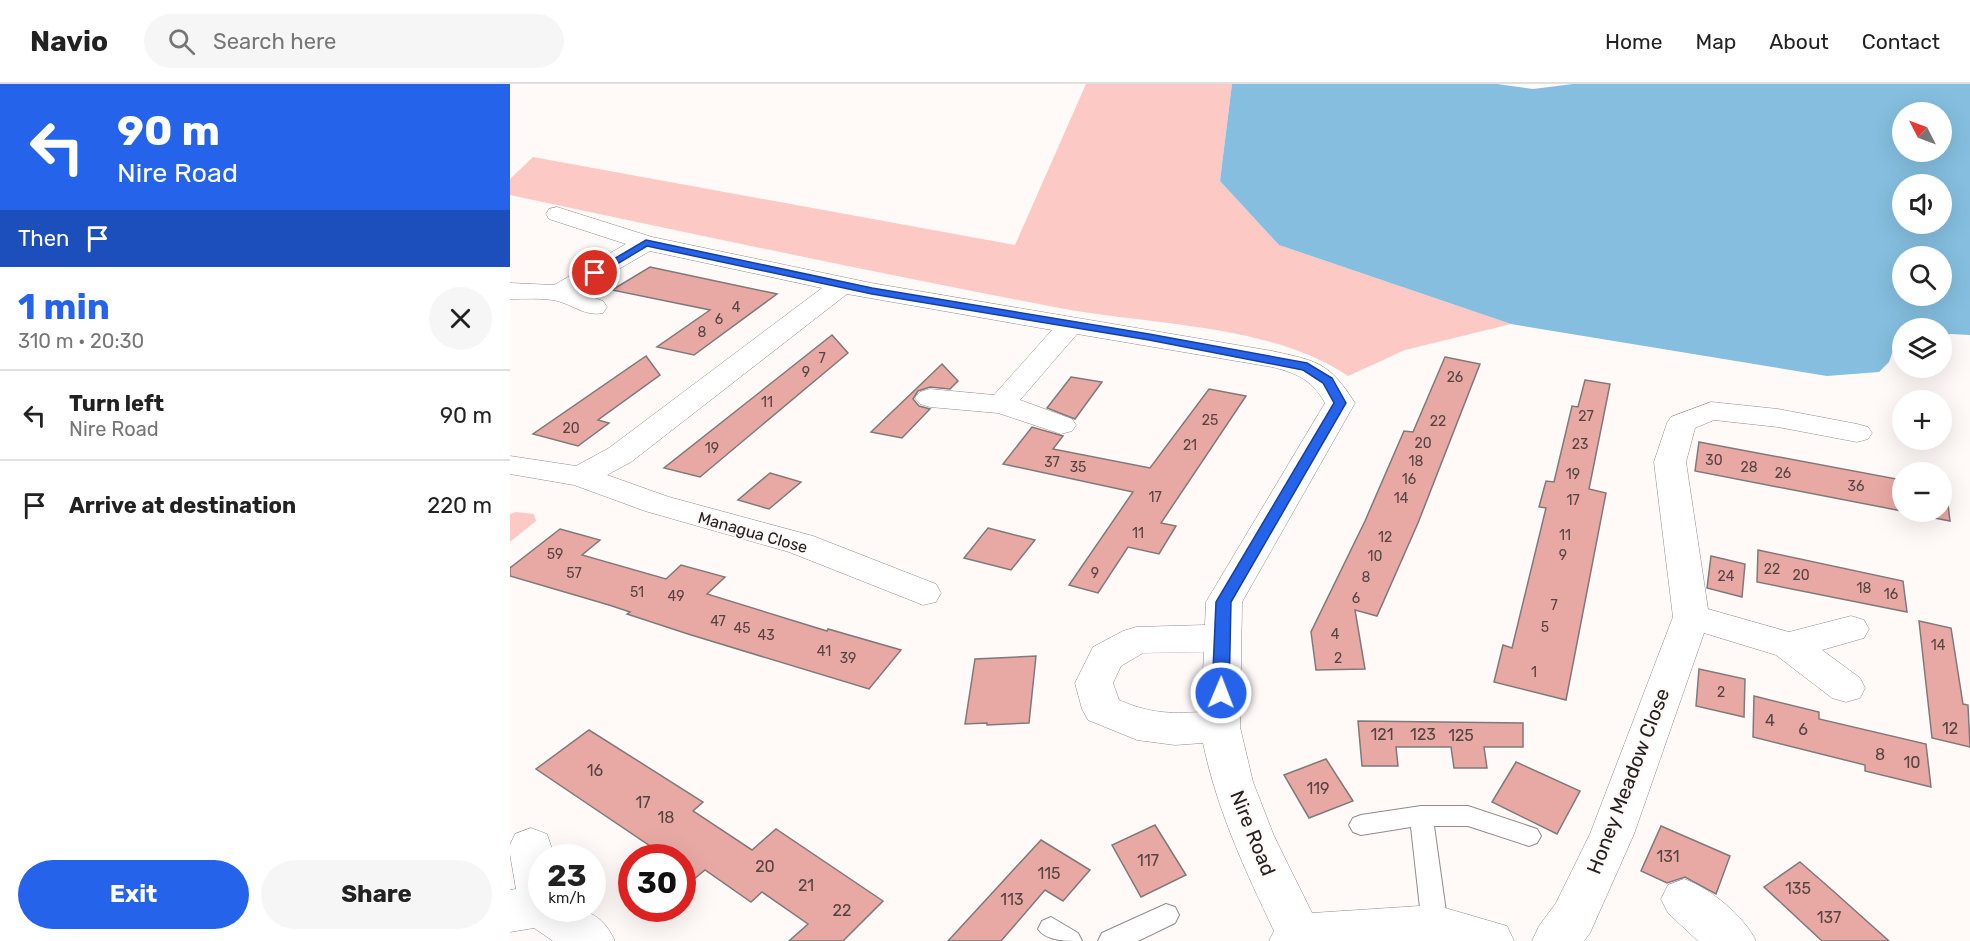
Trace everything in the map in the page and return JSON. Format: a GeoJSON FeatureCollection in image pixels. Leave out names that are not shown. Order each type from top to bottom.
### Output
{"type":"FeatureCollection","features":[{"type":"Feature","properties":{"kind":"street","name":"Nire Road"},"geometry":{"type":"LineString","coordinates":[[557,214],[646,243],[872,291],[1272,359],[1307,367],[1328,381],[1340,403],[1224,602],[1221,638],[1220,727],[1232,782],[1252,837],[1296,938]]}},
{"type":"Feature","properties":{"kind":"street"},"geometry":{"type":"LineString","coordinates":[[559,293],[646,243]]}},
{"type":"Feature","properties":{"kind":"street"},"geometry":{"type":"LineString","coordinates":[[580,476],[620,455],[844,284]]}},
{"type":"Feature","properties":{"kind":"street"},"geometry":{"type":"LineString","coordinates":[[510,291],[559,293],[594,307]]}},
{"type":"Feature","properties":{"kind":"street"},"geometry":{"type":"LineString","coordinates":[[1001,404],[1071,325]]}},
{"type":"Feature","properties":{"kind":"street"},"geometry":{"type":"LineString","coordinates":[[930,398],[1001,404],[1061,425]]}},
{"type":"Feature","properties":{"kind":"street","name":"Honey Meadow Close"},"geometry":{"type":"LineString","coordinates":[[1556,941],[1573,918],[1612,834],[1691,617],[1670,462],[1682,423],[1711,411],[1778,418],[1857,433]]}},
{"type":"Feature","properties":{"kind":"street","name":"Managua Close"},"geometry":{"type":"LineString","coordinates":[[510,465],[580,476],[657,504],[801,544],[923,593]]}},
{"type":"Feature","properties":{"kind":"street"},"geometry":{"type":"LineString","coordinates":[[1691,617],[1789,645],[1846,687]]}},
{"type":"Feature","properties":{"kind":"street"},"geometry":{"type":"LineString","coordinates":[[1789,645],[1851,629]]}},
{"type":"Feature","properties":{"kind":"street"},"geometry":{"type":"LineString","coordinates":[[1220,727],[1175,729],[1137,725],[1102,709],[1094,683],[1106,657],[1136,640],[1221,638]]}},
{"type":"Feature","properties":{"kind":"street"},"geometry":{"type":"LineString","coordinates":[[1684,899],[1732,941]]}},
{"type":"Feature","properties":{"kind":"street"},"geometry":{"type":"LineString","coordinates":[[510,911],[528,909]]}},
{"type":"Feature","properties":{"kind":"street"},"geometry":{"type":"LineString","coordinates":[[564,922],[591,941]]}},
{"type":"Feature","properties":{"kind":"street"},"geometry":{"type":"LineString","coordinates":[[1296,938],[1435,926],[1490,941]]}},
{"type":"Feature","properties":{"kind":"lane"},"geometry":{"type":"LineString","coordinates":[[1361,825],[1421,816],[1468,816],[1529,836]]}},
{"type":"Feature","properties":{"kind":"lane"},"geometry":{"type":"LineString","coordinates":[[1421,816],[1435,926]]}},
{"type":"Feature","properties":{"kind":"lane"},"geometry":{"type":"LineString","coordinates":[[1111,941],[1166,915]]}},
{"type":"Feature","properties":{"kind":"shaded area"},"geometry":{"type":"Polygon","coordinates":[[[1086,84],[1232,84],[1220,181],[1279,245],[1511,324],[1405,350],[1348,376],[1317,359],[1284,346],[1247,336],[1060,308],[510,195],[510,179],[533,157],[1015,245],[1086,84]]]}},
{"type":"Feature","properties":{"kind":"shaded area"},"geometry":{"type":"Polygon","coordinates":[[[516,512],[534,514],[536,521],[510,542],[510,514],[516,512]]]}},
{"type":"Feature","properties":{"kind":"water"},"geometry":{"type":"Polygon","coordinates":[[[1232,84],[1497,84],[1533,89],[1573,84],[1970,84],[1970,335],[1952,334],[1952,318],[1892,318],[1892,354],[1889,362],[1879,372],[1827,376],[1511,324],[1279,245],[1220,181],[1232,84]]]}},
{"type":"Feature","properties":{"kind":"building"},"geometry":{"type":"Polygon","coordinates":[[[650,267],[777,294],[694,355],[657,347],[710,310],[612,290],[650,267]]]}},
{"type":"Feature","properties":{"kind":"building"},"geometry":{"type":"Polygon","coordinates":[[[832,335],[848,353],[700,477],[664,468],[832,335]]]}},
{"type":"Feature","properties":{"kind":"building"},"geometry":{"type":"Polygon","coordinates":[[[646,356],[660,375],[598,420],[609,423],[578,446],[533,434],[646,356]]]}},
{"type":"Feature","properties":{"kind":"building"},"geometry":{"type":"Polygon","coordinates":[[[1445,357],[1480,364],[1418,523],[1377,616],[1355,610],[1365,669],[1316,670],[1311,632],[1365,521],[1404,431],[1413,432],[1445,357]]]}},
{"type":"Feature","properties":{"kind":"building"},"geometry":{"type":"Polygon","coordinates":[[[942,364],[958,381],[950,389],[930,387],[918,391],[913,399],[919,406],[930,409],[902,438],[871,432],[942,364]]]}},
{"type":"Feature","properties":{"kind":"building"},"geometry":{"type":"Polygon","coordinates":[[[1071,377],[1102,382],[1075,419],[1047,408],[1071,377]]]}},
{"type":"Feature","properties":{"kind":"building"},"geometry":{"type":"Polygon","coordinates":[[[1585,380],[1610,384],[1589,489],[1606,493],[1566,700],[1494,682],[1503,645],[1512,648],[1546,508],[1539,507],[1546,481],[1554,482],[1572,406],[1578,407],[1585,380]]]}},
{"type":"Feature","properties":{"kind":"building"},"geometry":{"type":"Polygon","coordinates":[[[1209,389],[1246,396],[1161,523],[1176,526],[1159,554],[1128,547],[1098,593],[1069,585],[1133,492],[1003,464],[1032,427],[1063,436],[1053,449],[1150,468],[1209,389]]]}},
{"type":"Feature","properties":{"kind":"building"},"geometry":{"type":"Polygon","coordinates":[[[1699,442],[1892,478],[1892,509],[1695,471],[1699,442]]]}},
{"type":"Feature","properties":{"kind":"building"},"geometry":{"type":"Polygon","coordinates":[[[770,473],[801,482],[769,509],[738,500],[770,473]]]}},
{"type":"Feature","properties":{"kind":"building"},"geometry":{"type":"Polygon","coordinates":[[[988,528],[1035,540],[1011,570],[964,558],[988,528]]]}},
{"type":"Feature","properties":{"kind":"building"},"geometry":{"type":"Polygon","coordinates":[[[560,529],[600,540],[582,555],[666,579],[681,565],[725,577],[707,594],[827,631],[828,629],[901,650],[869,689],[688,634],[627,614],[630,612],[609,605],[510,576],[510,568],[560,529]]]}},
{"type":"Feature","properties":{"kind":"building"},"geometry":{"type":"Polygon","coordinates":[[[1758,550],[1903,581],[1907,612],[1757,582],[1758,550]]]}},
{"type":"Feature","properties":{"kind":"building"},"geometry":{"type":"Polygon","coordinates":[[[1711,556],[1745,564],[1742,597],[1707,588],[1711,556]]]}},
{"type":"Feature","properties":{"kind":"building"},"geometry":{"type":"Polygon","coordinates":[[[1919,621],[1951,628],[1963,704],[1968,705],[1970,747],[1932,738],[1919,621]]]}},
{"type":"Feature","properties":{"kind":"building"},"geometry":{"type":"Polygon","coordinates":[[[1036,656],[1029,723],[965,724],[975,659],[1036,656]]]}},
{"type":"Feature","properties":{"kind":"building"},"geometry":{"type":"Polygon","coordinates":[[[1699,669],[1745,679],[1744,717],[1696,706],[1699,669]]]}},
{"type":"Feature","properties":{"kind":"building"},"geometry":{"type":"Polygon","coordinates":[[[1754,696],[1819,712],[1819,719],[1926,744],[1931,787],[1865,771],[1865,765],[1753,737],[1754,696]]]}},
{"type":"Feature","properties":{"kind":"building"},"geometry":{"type":"Polygon","coordinates":[[[1358,721],[1523,723],[1523,747],[1484,747],[1487,768],[1454,768],[1451,747],[1396,747],[1398,766],[1362,766],[1358,721]]]}},
{"type":"Feature","properties":{"kind":"building"},"geometry":{"type":"Polygon","coordinates":[[[589,730],[703,802],[693,811],[752,850],[776,829],[883,901],[843,941],[789,941],[808,924],[762,892],[751,902],[705,870],[696,877],[696,844],[647,844],[536,769],[589,730]]]}},
{"type":"Feature","properties":{"kind":"building"},"geometry":{"type":"Polygon","coordinates":[[[1326,759],[1353,801],[1309,818],[1284,775],[1326,759]]]}},
{"type":"Feature","properties":{"kind":"building"},"geometry":{"type":"Polygon","coordinates":[[[1516,762],[1580,791],[1557,834],[1492,802],[1516,762]]]}},
{"type":"Feature","properties":{"kind":"building"},"geometry":{"type":"Polygon","coordinates":[[[1155,825],[1186,875],[1141,897],[1112,845],[1155,825]]]}},
{"type":"Feature","properties":{"kind":"building"},"geometry":{"type":"Polygon","coordinates":[[[1661,826],[1730,856],[1716,894],[1685,877],[1667,883],[1641,871],[1661,826]]]}},
{"type":"Feature","properties":{"kind":"building"},"geometry":{"type":"Polygon","coordinates":[[[1041,840],[1090,870],[1063,901],[1045,890],[1001,941],[948,941],[1041,840]]]}},
{"type":"Feature","properties":{"kind":"building"},"geometry":{"type":"Polygon","coordinates":[[[1800,862],[1889,941],[1822,941],[1764,887],[1800,862]]]}},
{"type":"Feature","properties":{"kind":"route"},"geometry":{"type":"LineString","coordinates":[[595,273],[646,243],[872,291],[1272,359],[1307,367],[1328,381],[1340,403],[1224,602],[1221,638],[1221,693]]}}]}
